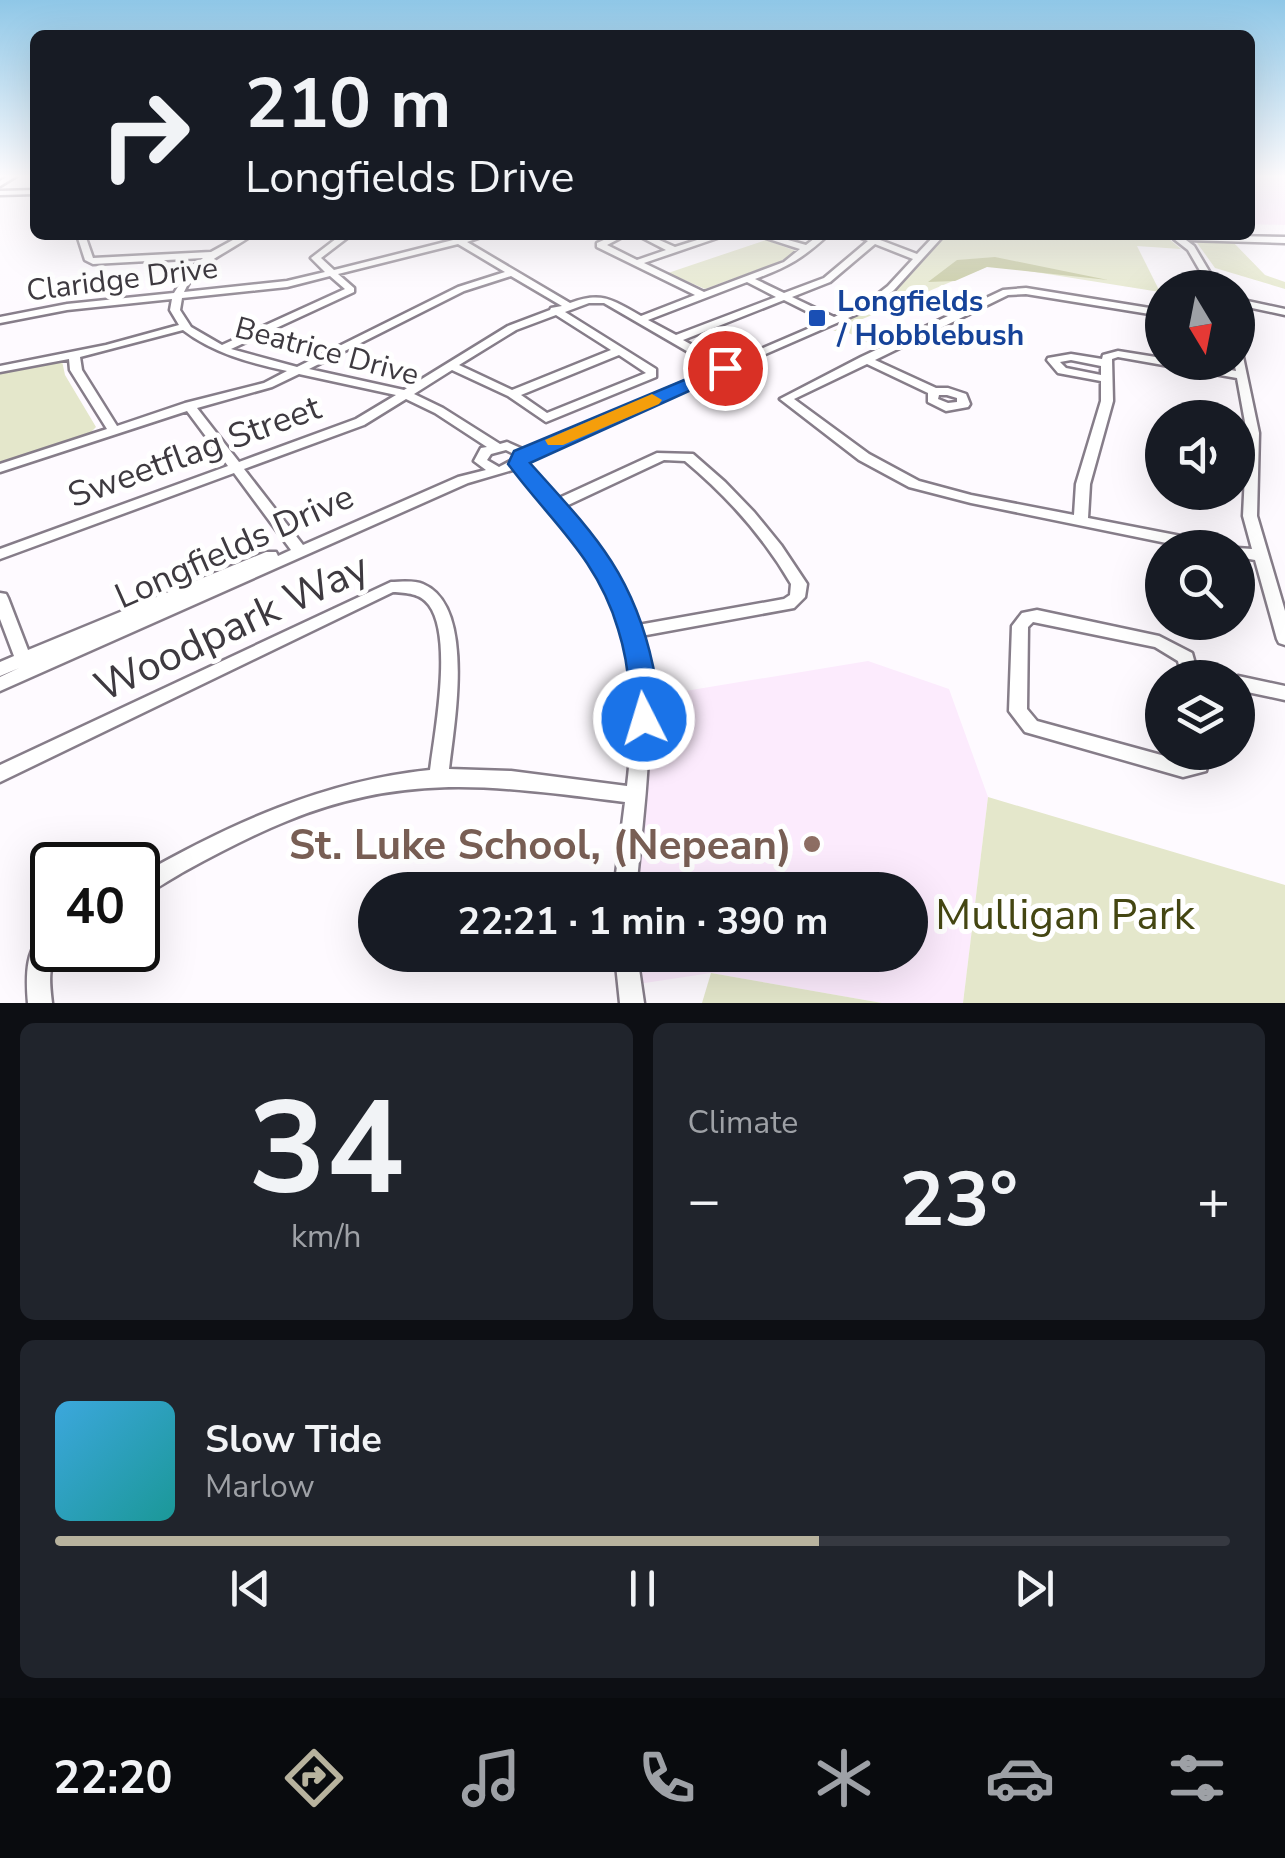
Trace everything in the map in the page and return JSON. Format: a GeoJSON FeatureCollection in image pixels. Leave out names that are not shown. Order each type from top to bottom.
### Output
{"type":"FeatureCollection","features":[{"type":"Feature","properties":{"kind":"street"},"geometry":{"type":"LineString","coordinates":[[1255,239],[1285,240]]}},
{"type":"Feature","properties":{"kind":"street"},"geometry":{"type":"LineString","coordinates":[[1268,239],[1285,252]]}},
{"type":"Feature","properties":{"kind":"street"},"geometry":{"type":"LineString","coordinates":[[82,240],[88,260],[93,262],[212,255]]}},
{"type":"Feature","properties":{"kind":"street"},"geometry":{"type":"LineString","coordinates":[[176,297],[186,278],[212,255],[239,240]]}},
{"type":"Feature","properties":{"kind":"street"},"geometry":{"type":"LineString","coordinates":[[222,349],[350,290],[315,258],[340,240]]}},
{"type":"Feature","properties":{"kind":"street","name":"Claridge Drive"},"geometry":{"type":"LineString","coordinates":[[0,320],[53,309],[287,284],[464,240]]}},
{"type":"Feature","properties":{"kind":"street"},"geometry":{"type":"LineString","coordinates":[[611,240],[600,245],[704,296]]}},
{"type":"Feature","properties":{"kind":"street"},"geometry":{"type":"LineString","coordinates":[[652,240],[673,250]]}},
{"type":"Feature","properties":{"kind":"street"},"geometry":{"type":"LineString","coordinates":[[635,262],[699,240]]}},
{"type":"Feature","properties":{"kind":"street"},"geometry":{"type":"LineString","coordinates":[[779,240],[809,249]]}},
{"type":"Feature","properties":{"kind":"street"},"geometry":{"type":"LineString","coordinates":[[641,319],[787,264],[819,240]]}},
{"type":"Feature","properties":{"kind":"street","name":"Longfields Drive"},"geometry":{"type":"LineString","coordinates":[[0,684],[26,665],[462,480],[501,458],[831,318],[868,306],[891,288],[935,240]]}},
{"type":"Feature","properties":{"kind":"street"},"geometry":{"type":"LineString","coordinates":[[1181,240],[1191,248],[1204,270]]}},
{"type":"Feature","properties":{"kind":"street"},"geometry":{"type":"LineString","coordinates":[[460,241],[568,306]]}},
{"type":"Feature","properties":{"kind":"street"},"geometry":{"type":"LineString","coordinates":[[676,339],[838,274],[874,241],[917,256]]}},
{"type":"Feature","properties":{"kind":"street"},"geometry":{"type":"LineString","coordinates":[[0,468],[189,406],[249,391],[302,369],[461,289],[513,272]]}},
{"type":"Feature","properties":{"kind":"street"},"geometry":{"type":"LineString","coordinates":[[748,280],[831,318]]}},
{"type":"Feature","properties":{"kind":"street"},"geometry":{"type":"LineString","coordinates":[[1145,310],[1026,291],[1006,292],[786,400],[864,457],[914,484],[1145,533]]}},
{"type":"Feature","properties":{"kind":"street","name":"Beatrice Drive"},"geometry":{"type":"LineString","coordinates":[[176,297],[175,310],[183,328],[222,349],[402,393],[466,428],[501,458]]}},
{"type":"Feature","properties":{"kind":"street","name":"Sweetflag Street"},"geometry":{"type":"LineString","coordinates":[[0,554],[360,422],[512,328],[555,310],[597,299],[641,319]]}},
{"type":"Feature","properties":{"kind":"street"},"geometry":{"type":"LineString","coordinates":[[1255,306],[1285,312]]}},
{"type":"Feature","properties":{"kind":"street"},"geometry":{"type":"LineString","coordinates":[[450,365],[512,394],[540,416],[553,417],[652,376],[652,371],[555,310]]}},
{"type":"Feature","properties":{"kind":"street"},"geometry":{"type":"LineString","coordinates":[[641,319],[720,366]]}},
{"type":"Feature","properties":{"kind":"street"},"geometry":{"type":"LineString","coordinates":[[0,369],[183,328]]}},
{"type":"Feature","properties":{"kind":"street"},"geometry":{"type":"LineString","coordinates":[[512,394],[621,350]]}},
{"type":"Feature","properties":{"kind":"street"},"geometry":{"type":"LineString","coordinates":[[74,354],[76,370],[113,430]]}},
{"type":"Feature","properties":{"kind":"street"},"geometry":{"type":"LineString","coordinates":[[1082,520],[1083,484],[1107,401],[1107,358],[1118,354],[1145,358]]}},
{"type":"Feature","properties":{"kind":"street"},"geometry":{"type":"LineString","coordinates":[[1106,363],[1071,357],[1052,360],[1062,371],[1107,379]]}},
{"type":"Feature","properties":{"kind":"street"},"geometry":{"type":"LineString","coordinates":[[865,359],[934,392]]}},
{"type":"Feature","properties":{"kind":"street"},"geometry":{"type":"LineString","coordinates":[[1242,380],[1253,433],[1250,516],[1285,639]]}},
{"type":"Feature","properties":{"kind":"street"},"geometry":{"type":"LineString","coordinates":[[189,406],[298,548]]}},
{"type":"Feature","properties":{"kind":"street"},"geometry":{"type":"LineString","coordinates":[[551,499],[662,456],[688,457],[744,508],[774,543],[799,584],[797,597],[788,604],[632,632]]}},
{"type":"Feature","properties":{"kind":"street"},"geometry":{"type":"LineString","coordinates":[[501,458],[551,499],[594,550],[614,582],[632,632],[644,690],[644,719],[627,872]]}},
{"type":"Feature","properties":{"kind":"street"},"geometry":{"type":"LineString","coordinates":[[1255,555],[1262,556]]}},
{"type":"Feature","properties":{"kind":"street","name":"Woodpark Way"},"geometry":{"type":"LineString","coordinates":[[0,774],[391,586],[408,583],[424,587],[444,615],[450,638],[439,778]]}},
{"type":"Feature","properties":{"kind":"street"},"geometry":{"type":"LineString","coordinates":[[0,598],[26,665]]}},
{"type":"Feature","properties":{"kind":"street"},"geometry":{"type":"LineString","coordinates":[[1145,758],[1031,726],[1018,710],[1020,626],[1028,617],[1038,616],[1159,642],[1188,660]]}},
{"type":"Feature","properties":{"kind":"street","name":"Longfields Drive"},"geometry":{"type":"LineString","coordinates":[[0,669],[26,665]]}},
{"type":"Feature","properties":{"kind":"street"},"geometry":{"type":"LineString","coordinates":[[1255,687],[1285,693]]}},
{"type":"Feature","properties":{"kind":"street"},"geometry":{"type":"LineString","coordinates":[[160,874],[224,837],[293,807],[364,787],[439,778],[635,795]]}},
{"type":"Feature","properties":{"kind":"street"},"geometry":{"type":"LineString","coordinates":[[39,972],[40,1003]]}},
{"type":"Feature","properties":{"kind":"street"},"geometry":{"type":"LineString","coordinates":[[628,972],[632,1003]]}},
{"type":"Feature","properties":{"kind":"shaded area"},"geometry":{"type":"Polygon","coordinates":[[[1255,222],[1285,222],[1285,225],[1255,224],[1255,222]]]}},
{"type":"Feature","properties":{"kind":"shaded area","name":"St. Luke School, (Nepean)"},"geometry":{"type":"Polygon","coordinates":[[[868,661],[949,689],[988,797],[963,1003],[882,1003],[711,973],[638,984],[637,972],[928,972],[928,872],[638,872],[655,696],[868,661]]]}},
{"type":"Feature","properties":{"kind":"green space"},"geometry":{"type":"Polygon","coordinates":[[[766,240],[796,251],[781,261],[705,289],[668,273],[766,240]]]}},
{"type":"Feature","properties":{"kind":"green space"},"geometry":{"type":"Polygon","coordinates":[[[940,240],[1170,240],[1181,249],[1137,246],[1149,270],[1145,270],[1145,290],[991,265],[853,323],[853,327],[884,340],[872,345],[845,331],[833,331],[845,325],[840,322],[884,299],[940,240]]]}},
{"type":"Feature","properties":{"kind":"green space"},"geometry":{"type":"Polygon","coordinates":[[[1195,240],[1232,241],[1265,275],[1285,282],[1285,289],[1255,280],[1255,270],[1215,268],[1195,240]]]}},
{"type":"Feature","properties":{"kind":"green space"},"geometry":{"type":"Polygon","coordinates":[[[995,257],[1108,280],[987,267],[955,281],[928,282],[957,260],[995,257]]]}},
{"type":"Feature","properties":{"kind":"green space"},"geometry":{"type":"Polygon","coordinates":[[[56,359],[62,361],[65,375],[96,427],[0,462],[0,374],[56,359]]]}},
{"type":"Feature","properties":{"kind":"green space","name":"Mulligan Park"},"geometry":{"type":"Polygon","coordinates":[[[988,797],[1285,885],[1285,1003],[963,1003],[988,797]]]}},
{"type":"Feature","properties":{"kind":"green space","name":"Mulligan Park"},"geometry":{"type":"Polygon","coordinates":[[[711,973],[882,1003],[702,1003],[711,973]]]}},
{"type":"Feature","properties":{"kind":"slow traffic"},"geometry":{"type":"LineString","coordinates":[[556,440],[652,400]]}},
{"type":"Feature","properties":{"kind":"place","name":"Longfields / Hobblebush"},"geometry":{"type":"Point","coordinates":[817,318]}},
{"type":"Feature","properties":{"kind":"place","name":"St. Luke School, (Nepean)"},"geometry":{"type":"Point","coordinates":[812,844]}},
{"type":"Feature","properties":{"kind":"route"},"geometry":{"type":"LineString","coordinates":[[644,719],[644,690],[632,632],[614,582],[558,504],[518,464],[522,456],[725,368]]}}]}
